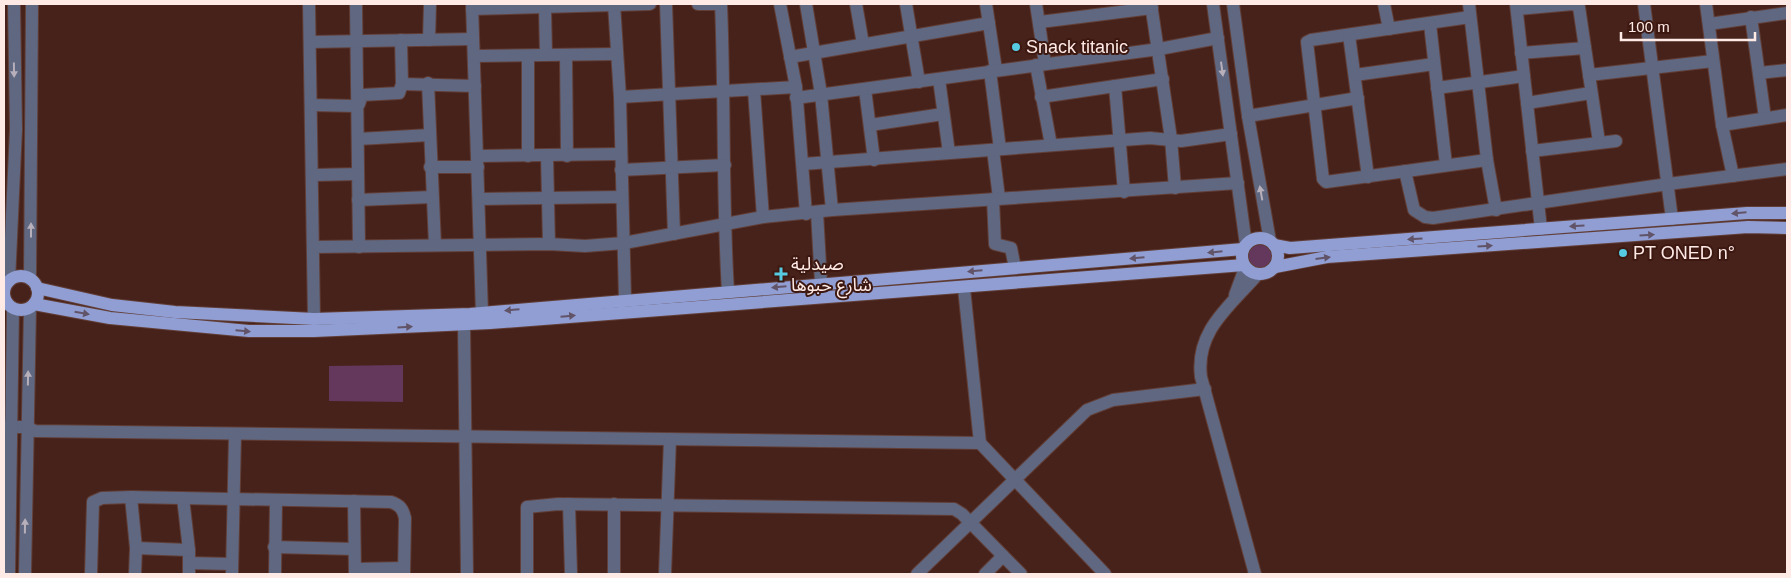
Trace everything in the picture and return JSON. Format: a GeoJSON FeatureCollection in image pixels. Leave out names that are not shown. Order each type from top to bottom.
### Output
{"type":"FeatureCollection","features":[{"type":"Feature","properties":{"kind":"main road"},"geometry":{"type":"LineString","coordinates":[[1787,213],[1747,213],[1290,248],[1260,238],[1244,247],[1015,268],[625,299],[482,313],[314,319],[175,312],[112,305],[34,284],[20,276],[6,288],[6,301],[12,308],[21,310],[32,306],[110,318],[249,331],[314,331],[464,324],[1244,266],[1257,274],[1267,273],[1275,267],[1336,257],[1748,227],[1787,228]]}},
{"type":"Feature","properties":{"kind":"main road"},"geometry":{"type":"LineString","coordinates":[[1272,243],[1278,252],[1275,267]]}},
{"type":"Feature","properties":{"kind":"main road"},"geometry":{"type":"LineString","coordinates":[[1244,247],[1244,266]]}},
{"type":"Feature","properties":{"kind":"main road"},"geometry":{"type":"LineString","coordinates":[[32,306],[38,294],[34,284]]}},
{"type":"Feature","properties":{"kind":"street"},"geometry":{"type":"LineString","coordinates":[[6,288],[9,214],[16,128],[9,39],[14,4]]}},
{"type":"Feature","properties":{"kind":"street"},"geometry":{"type":"LineString","coordinates":[[32,4],[34,284]]}},
{"type":"Feature","properties":{"kind":"street"},"geometry":{"type":"LineString","coordinates":[[309,4],[314,174],[314,319]]}},
{"type":"Feature","properties":{"kind":"street"},"geometry":{"type":"LineString","coordinates":[[356,4],[359,247]]}},
{"type":"Feature","properties":{"kind":"street"},"geometry":{"type":"LineString","coordinates":[[429,40],[430,4]]}},
{"type":"Feature","properties":{"kind":"street"},"geometry":{"type":"LineString","coordinates":[[482,313],[472,6],[528,6],[545,8],[650,4]]}},
{"type":"Feature","properties":{"kind":"street"},"geometry":{"type":"LineString","coordinates":[[666,4],[671,94],[674,234]]}},
{"type":"Feature","properties":{"kind":"street"},"geometry":{"type":"LineString","coordinates":[[698,4],[721,4],[724,90],[724,224],[728,291]]}},
{"type":"Feature","properties":{"kind":"street"},"geometry":{"type":"LineString","coordinates":[[780,4],[796,93],[803,164],[812,213],[821,283]]}},
{"type":"Feature","properties":{"kind":"street"},"geometry":{"type":"LineString","coordinates":[[806,4],[821,94],[832,210]]}},
{"type":"Feature","properties":{"kind":"street"},"geometry":{"type":"LineString","coordinates":[[856,4],[863,44]]}},
{"type":"Feature","properties":{"kind":"street"},"geometry":{"type":"LineString","coordinates":[[906,4],[919,82]]}},
{"type":"Feature","properties":{"kind":"street"},"geometry":{"type":"LineString","coordinates":[[986,4],[993,71],[997,149],[995,244],[1011,248],[1015,268]]}},
{"type":"Feature","properties":{"kind":"street"},"geometry":{"type":"LineString","coordinates":[[1036,4],[1040,22],[1041,97],[1051,145]]}},
{"type":"Feature","properties":{"kind":"street"},"geometry":{"type":"LineString","coordinates":[[1214,4],[1238,183],[1244,247]]}},
{"type":"Feature","properties":{"kind":"street"},"geometry":{"type":"LineString","coordinates":[[1233,4],[1248,116],[1272,243]]}},
{"type":"Feature","properties":{"kind":"street"},"geometry":{"type":"LineString","coordinates":[[1384,4],[1389,30]]}},
{"type":"Feature","properties":{"kind":"street"},"geometry":{"type":"LineString","coordinates":[[1644,4],[1672,219]]}},
{"type":"Feature","properties":{"kind":"street"},"geometry":{"type":"LineString","coordinates":[[1706,4],[1722,125],[1733,176]]}},
{"type":"Feature","properties":{"kind":"street"},"geometry":{"type":"LineString","coordinates":[[614,5],[620,97],[625,299]]}},
{"type":"Feature","properties":{"kind":"street"},"geometry":{"type":"LineString","coordinates":[[1541,229],[1516,6],[1576,5],[1580,10],[1598,142]]}},
{"type":"Feature","properties":{"kind":"street"},"geometry":{"type":"LineString","coordinates":[[1040,22],[1080,10],[1151,6],[1159,49],[1171,139],[1175,188]]}},
{"type":"Feature","properties":{"kind":"street"},"geometry":{"type":"LineString","coordinates":[[545,8],[546,55]]}},
{"type":"Feature","properties":{"kind":"street"},"geometry":{"type":"LineString","coordinates":[[1488,160],[1330,182],[1324,179],[1307,42],[1430,24],[1470,10],[1496,210]]}},
{"type":"Feature","properties":{"kind":"street"},"geometry":{"type":"LineString","coordinates":[[1709,24],[1787,13]]}},
{"type":"Feature","properties":{"kind":"street"},"geometry":{"type":"LineString","coordinates":[[1751,17],[1765,118]]}},
{"type":"Feature","properties":{"kind":"street"},"geometry":{"type":"LineString","coordinates":[[790,57],[988,23]]}},
{"type":"Feature","properties":{"kind":"street"},"geometry":{"type":"LineString","coordinates":[[1430,24],[1446,165]]}},
{"type":"Feature","properties":{"kind":"street"},"geometry":{"type":"LineString","coordinates":[[1349,35],[1368,176]]}},
{"type":"Feature","properties":{"kind":"street"},"geometry":{"type":"LineString","coordinates":[[620,97],[724,90],[821,94],[1159,49],[1218,38]]}},
{"type":"Feature","properties":{"kind":"street"},"geometry":{"type":"LineString","coordinates":[[310,42],[474,39]]}},
{"type":"Feature","properties":{"kind":"street"},"geometry":{"type":"LineString","coordinates":[[358,105],[362,95],[399,93],[402,84],[401,40]]}},
{"type":"Feature","properties":{"kind":"street"},"geometry":{"type":"LineString","coordinates":[[1521,53],[1585,48]]}},
{"type":"Feature","properties":{"kind":"street"},"geometry":{"type":"LineString","coordinates":[[474,56],[617,54]]}},
{"type":"Feature","properties":{"kind":"street"},"geometry":{"type":"LineString","coordinates":[[566,55],[566,156]]}},
{"type":"Feature","properties":{"kind":"street"},"geometry":{"type":"LineString","coordinates":[[528,56],[528,156]]}},
{"type":"Feature","properties":{"kind":"street"},"geometry":{"type":"LineString","coordinates":[[1589,76],[1713,61]]}},
{"type":"Feature","properties":{"kind":"street"},"geometry":{"type":"LineString","coordinates":[[1355,75],[1434,64]]}},
{"type":"Feature","properties":{"kind":"street"},"geometry":{"type":"LineString","coordinates":[[1760,73],[1787,70]]}},
{"type":"Feature","properties":{"kind":"street"},"geometry":{"type":"LineString","coordinates":[[1437,88],[1524,76]]}},
{"type":"Feature","properties":{"kind":"street"},"geometry":{"type":"LineString","coordinates":[[939,79],[949,152]]}},
{"type":"Feature","properties":{"kind":"street"},"geometry":{"type":"LineString","coordinates":[[1041,97],[1163,79]]}},
{"type":"Feature","properties":{"kind":"street"},"geometry":{"type":"LineString","coordinates":[[402,84],[428,83],[475,86]]}},
{"type":"Feature","properties":{"kind":"street"},"geometry":{"type":"LineString","coordinates":[[428,83],[434,245]]}},
{"type":"Feature","properties":{"kind":"street"},"geometry":{"type":"LineString","coordinates":[[1115,86],[1124,192]]}},
{"type":"Feature","properties":{"kind":"street"},"geometry":{"type":"LineString","coordinates":[[865,89],[874,160]]}},
{"type":"Feature","properties":{"kind":"street"},"geometry":{"type":"LineString","coordinates":[[754,90],[764,217]]}},
{"type":"Feature","properties":{"kind":"street"},"geometry":{"type":"LineString","coordinates":[[1527,103],[1592,93]]}},
{"type":"Feature","properties":{"kind":"street"},"geometry":{"type":"LineString","coordinates":[[1248,116],[1314,107],[1358,98]]}},
{"type":"Feature","properties":{"kind":"street"},"geometry":{"type":"LineString","coordinates":[[311,105],[358,105]]}},
{"type":"Feature","properties":{"kind":"street"},"geometry":{"type":"LineString","coordinates":[[870,126],[943,114]]}},
{"type":"Feature","properties":{"kind":"street"},"geometry":{"type":"LineString","coordinates":[[1722,125],[1787,114]]}},
{"type":"Feature","properties":{"kind":"street"},"geometry":{"type":"LineString","coordinates":[[803,164],[1150,138],[1181,141],[1231,134]]}},
{"type":"Feature","properties":{"kind":"street"},"geometry":{"type":"LineString","coordinates":[[358,139],[430,135]]}},
{"type":"Feature","properties":{"kind":"street"},"geometry":{"type":"LineString","coordinates":[[1532,151],[1616,141]]}},
{"type":"Feature","properties":{"kind":"street"},"geometry":{"type":"LineString","coordinates":[[430,167],[528,156],[621,154]]}},
{"type":"Feature","properties":{"kind":"street"},"geometry":{"type":"LineString","coordinates":[[547,156],[549,244]]}},
{"type":"Feature","properties":{"kind":"street"},"geometry":{"type":"LineString","coordinates":[[621,170],[725,165]]}},
{"type":"Feature","properties":{"kind":"street"},"geometry":{"type":"LineString","coordinates":[[1405,171],[1414,210],[1425,217],[1434,218],[1668,184],[1787,169]]}},
{"type":"Feature","properties":{"kind":"street"},"geometry":{"type":"LineString","coordinates":[[314,174],[358,174]]}},
{"type":"Feature","properties":{"kind":"street"},"geometry":{"type":"LineString","coordinates":[[313,247],[480,244],[584,246],[624,243],[764,217],[832,210],[1238,183]]}},
{"type":"Feature","properties":{"kind":"street"},"geometry":{"type":"LineString","coordinates":[[358,200],[432,197]]}},
{"type":"Feature","properties":{"kind":"street"},"geometry":{"type":"LineString","coordinates":[[479,198],[621,197]]}},
{"type":"Feature","properties":{"kind":"street"},"geometry":{"type":"LineString","coordinates":[[1229,306],[1244,266]]}},
{"type":"Feature","properties":{"kind":"street"},"geometry":{"type":"LineString","coordinates":[[1255,574],[1200,370],[1203,344],[1210,327],[1257,274]]}},
{"type":"Feature","properties":{"kind":"street"},"geometry":{"type":"LineString","coordinates":[[964,288],[980,443],[1014,481],[1105,574]]}},
{"type":"Feature","properties":{"kind":"street"},"geometry":{"type":"LineString","coordinates":[[25,574],[32,306]]}},
{"type":"Feature","properties":{"kind":"street"},"geometry":{"type":"LineString","coordinates":[[8,574],[7,433],[12,308]]}},
{"type":"Feature","properties":{"kind":"street"},"geometry":{"type":"LineString","coordinates":[[464,324],[467,574]]}},
{"type":"Feature","properties":{"kind":"street"},"geometry":{"type":"LineString","coordinates":[[916,574],[1092,406],[1112,400],[1205,389]]}},
{"type":"Feature","properties":{"kind":"street"},"geometry":{"type":"LineString","coordinates":[[7,433],[466,436],[980,443]]}},
{"type":"Feature","properties":{"kind":"street"},"geometry":{"type":"LineString","coordinates":[[183,498],[189,550],[189,569],[232,569],[232,499],[235,434]]}},
{"type":"Feature","properties":{"kind":"street"},"geometry":{"type":"LineString","coordinates":[[665,574],[666,504],[670,439]]}},
{"type":"Feature","properties":{"kind":"street"},"geometry":{"type":"LineString","coordinates":[[131,497],[136,548],[135,574]]}},
{"type":"Feature","properties":{"kind":"street"},"geometry":{"type":"LineString","coordinates":[[91,574],[93,502],[102,498],[131,497],[354,501],[392,502],[398,504],[403,510],[404,571],[355,572],[354,501]]}},
{"type":"Feature","properties":{"kind":"street"},"geometry":{"type":"LineString","coordinates":[[275,574],[276,500]]}},
{"type":"Feature","properties":{"kind":"street"},"geometry":{"type":"LineString","coordinates":[[569,504],[571,574]]}},
{"type":"Feature","properties":{"kind":"street"},"geometry":{"type":"LineString","coordinates":[[527,574],[527,507],[569,504],[947,508],[958,510],[1021,574]]}},
{"type":"Feature","properties":{"kind":"street"},"geometry":{"type":"LineString","coordinates":[[614,504],[614,574]]}},
{"type":"Feature","properties":{"kind":"street"},"geometry":{"type":"LineString","coordinates":[[274,547],[354,549]]}},
{"type":"Feature","properties":{"kind":"street"},"geometry":{"type":"LineString","coordinates":[[136,548],[189,550]]}},
{"type":"Feature","properties":{"kind":"street"},"geometry":{"type":"LineString","coordinates":[[985,574],[1003,556]]}},
{"type":"Feature","properties":{"kind":"shaded area"},"geometry":{"type":"Polygon","coordinates":[[[1260,245],[1270,249],[1274,259],[1270,269],[1260,273],[1250,269],[1246,259],[1250,249],[1260,245]]]}},
{"type":"Feature","properties":{"kind":"shaded area"},"geometry":{"type":"Polygon","coordinates":[[[403,365],[403,402],[329,401],[329,366],[403,365]]]}},
{"type":"Feature","properties":{"kind":"place","name":"Snack titanic"},"geometry":{"type":"Point","coordinates":[1016,47]}},
{"type":"Feature","properties":{"kind":"place","name":"PT ONED n°"},"geometry":{"type":"Point","coordinates":[1623,253]}},
{"type":"Feature","properties":{"kind":"place","name":"صيدلية شارع حبوها"},"geometry":{"type":"Point","coordinates":[781,274]}}]}
